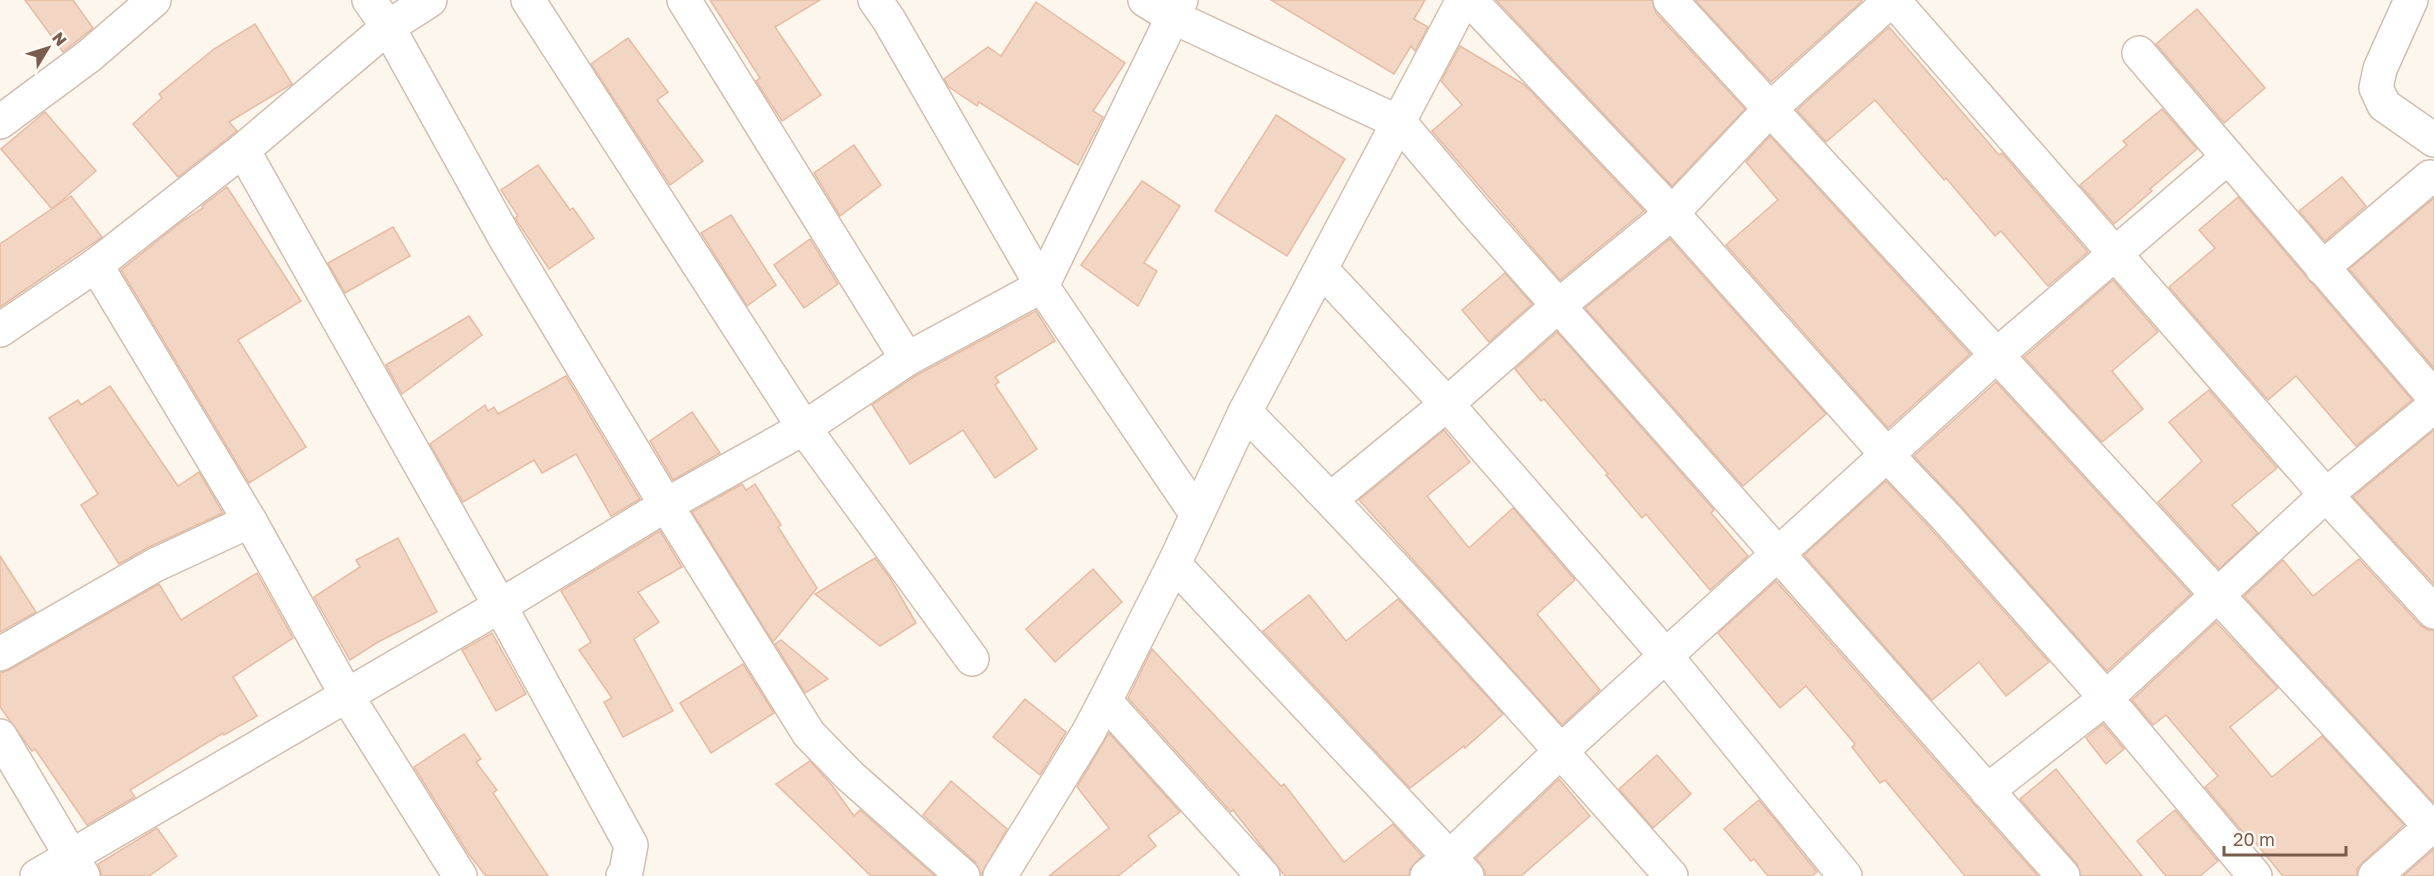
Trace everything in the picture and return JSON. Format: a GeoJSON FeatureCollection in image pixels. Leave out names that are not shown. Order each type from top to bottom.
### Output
{"type":"FeatureCollection","features":[{"type":"Feature","properties":{"kind":"street"},"geometry":{"type":"LineString","coordinates":[[0,122],[89,56],[154,0]]}},
{"type":"Feature","properties":{"kind":"street"},"geometry":{"type":"LineString","coordinates":[[369,0],[388,27],[504,236],[666,505],[809,734],[850,776],[963,876]]}},
{"type":"Feature","properties":{"kind":"street"},"geometry":{"type":"LineString","coordinates":[[0,330],[96,265],[243,150],[388,27],[429,0]]}},
{"type":"Feature","properties":{"kind":"street"},"geometry":{"type":"LineString","coordinates":[[528,0],[804,428],[972,659]]}},
{"type":"Feature","properties":{"kind":"street"},"geometry":{"type":"LineString","coordinates":[[684,0],[907,359]]}},
{"type":"Feature","properties":{"kind":"street"},"geometry":{"type":"LineString","coordinates":[[1146,0],[1177,8],[1400,123],[1557,306],[2062,876]]}},
{"type":"Feature","properties":{"kind":"street"},"geometry":{"type":"LineString","coordinates":[[1007,873],[1105,701],[1174,564],[1245,412],[1400,123],[1463,0]]}},
{"type":"Feature","properties":{"kind":"street"},"geometry":{"type":"LineString","coordinates":[[1470,0],[1672,213],[1888,456],[1946,517],[2106,698],[2255,876]]}},
{"type":"Feature","properties":{"kind":"street"},"geometry":{"type":"LineString","coordinates":[[1670,0],[2433,825],[2375,876]]}},
{"type":"Feature","properties":{"kind":"street"},"geometry":{"type":"LineString","coordinates":[[1331,499],[1447,405],[1557,306],[1672,213],[1770,109],[1892,0],[2326,495],[2434,612]]}},
{"type":"Feature","properties":{"kind":"street"},"geometry":{"type":"LineString","coordinates":[[2411,0],[2380,69],[2376,88],[2384,105],[2434,140]]}},
{"type":"Feature","properties":{"kind":"street"},"geometry":{"type":"LineString","coordinates":[[888,7],[1042,286],[1196,513]]}},
{"type":"Feature","properties":{"kind":"street"},"geometry":{"type":"LineString","coordinates":[[37,876],[77,865],[347,696],[666,505],[804,428],[907,359],[1042,286],[1177,8]]}},
{"type":"Feature","properties":{"kind":"street"},"geometry":{"type":"LineString","coordinates":[[2139,53],[2434,397]]}},
{"type":"Feature","properties":{"kind":"street"},"geometry":{"type":"LineString","coordinates":[[243,150],[500,606],[631,845],[626,872],[623,876]]}},
{"type":"Feature","properties":{"kind":"street"},"geometry":{"type":"LineString","coordinates":[[1174,564],[1448,870],[1561,751],[1998,354],[2228,157]]}},
{"type":"Feature","properties":{"kind":"street"},"geometry":{"type":"LineString","coordinates":[[2322,268],[2430,177]]}},
{"type":"Feature","properties":{"kind":"street"},"geometry":{"type":"LineString","coordinates":[[96,265],[250,521],[347,696],[459,876]]}},
{"type":"Feature","properties":{"kind":"street"},"geometry":{"type":"LineString","coordinates":[[1322,270],[1447,405],[1666,656],[1845,876]]}},
{"type":"Feature","properties":{"kind":"street"},"geometry":{"type":"LineString","coordinates":[[1987,791],[2106,698],[2326,495],[2434,406]]}},
{"type":"Feature","properties":{"kind":"street"},"geometry":{"type":"LineString","coordinates":[[1245,412],[1331,499],[1561,751],[1671,876]]}},
{"type":"Feature","properties":{"kind":"street"},"geometry":{"type":"LineString","coordinates":[[0,654],[155,565],[250,521]]}},
{"type":"Feature","properties":{"kind":"street"},"geometry":{"type":"LineString","coordinates":[[1105,701],[1263,876]]}},
{"type":"Feature","properties":{"kind":"street"},"geometry":{"type":"LineString","coordinates":[[0,736],[77,865]]}},
{"type":"Feature","properties":{"kind":"building"},"geometry":{"type":"Polygon","coordinates":[[[25,0],[73,0],[93,28],[63,52],[25,0]]]}},
{"type":"Feature","properties":{"kind":"building"},"geometry":{"type":"Polygon","coordinates":[[[710,0],[820,0],[775,27],[821,95],[782,121],[756,81],[760,78],[710,0]]]}},
{"type":"Feature","properties":{"kind":"building"},"geometry":{"type":"Polygon","coordinates":[[[1271,0],[1425,0],[1414,19],[1428,27],[1415,51],[1411,46],[1394,74],[1271,0]]]}},
{"type":"Feature","properties":{"kind":"building"},"geometry":{"type":"Polygon","coordinates":[[[1496,0],[1652,0],[1656,13],[1745,109],[1672,186],[1496,0]]]}},
{"type":"Feature","properties":{"kind":"building"},"geometry":{"type":"Polygon","coordinates":[[[1695,0],[1861,0],[1862,1],[1771,82],[1695,0]]]}},
{"type":"Feature","properties":{"kind":"building"},"geometry":{"type":"Polygon","coordinates":[[[1036,2],[1125,63],[1093,111],[1103,117],[1078,165],[979,102],[977,106],[949,87],[944,79],[988,47],[1001,56],[1036,2]]]}},
{"type":"Feature","properties":{"kind":"building"},"geometry":{"type":"Polygon","coordinates":[[[2197,9],[2265,88],[2224,123],[2156,44],[2197,9]]]}},
{"type":"Feature","properties":{"kind":"building"},"geometry":{"type":"Polygon","coordinates":[[[255,24],[292,84],[229,122],[237,131],[178,177],[133,124],[162,98],[159,94],[214,49],[255,24]]]}},
{"type":"Feature","properties":{"kind":"building"},"geometry":{"type":"Polygon","coordinates":[[[1889,27],[1999,155],[2002,153],[2088,252],[2048,286],[2001,231],[1995,236],[1875,100],[1826,142],[1797,110],[1889,27]]]}},
{"type":"Feature","properties":{"kind":"building"},"geometry":{"type":"Polygon","coordinates":[[[628,38],[668,92],[657,100],[703,161],[670,185],[591,64],[628,38]]]}},
{"type":"Feature","properties":{"kind":"building"},"geometry":{"type":"Polygon","coordinates":[[[1460,46],[1525,85],[1644,211],[1560,280],[1432,131],[1462,105],[1441,81],[1460,46]]]}},
{"type":"Feature","properties":{"kind":"building"},"geometry":{"type":"Polygon","coordinates":[[[2162,109],[2197,149],[2150,189],[2152,191],[2114,224],[2080,185],[2127,145],[2123,141],[2162,109]]]}},
{"type":"Feature","properties":{"kind":"building"},"geometry":{"type":"Polygon","coordinates":[[[45,112],[96,171],[52,209],[1,149],[45,112]]]}},
{"type":"Feature","properties":{"kind":"building"},"geometry":{"type":"Polygon","coordinates":[[[1276,115],[1345,159],[1287,256],[1215,211],[1276,115]]]}},
{"type":"Feature","properties":{"kind":"building"},"geometry":{"type":"Polygon","coordinates":[[[1770,136],[1970,354],[1888,428],[1726,245],[1778,200],[1746,162],[1770,136]]]}},
{"type":"Feature","properties":{"kind":"building"},"geometry":{"type":"Polygon","coordinates":[[[854,145],[881,185],[840,216],[814,173],[854,145]]]}},
{"type":"Feature","properties":{"kind":"building"},"geometry":{"type":"Polygon","coordinates":[[[538,165],[570,210],[573,208],[594,238],[549,269],[515,218],[518,216],[501,190],[538,165]]]}},
{"type":"Feature","properties":{"kind":"building"},"geometry":{"type":"Polygon","coordinates":[[[2342,177],[2366,206],[2325,241],[2299,211],[2342,177]]]}},
{"type":"Feature","properties":{"kind":"building"},"geometry":{"type":"Polygon","coordinates":[[[1142,181],[1180,206],[1144,263],[1157,271],[1138,306],[1081,265],[1142,181]]]}},
{"type":"Feature","properties":{"kind":"building"},"geometry":{"type":"Polygon","coordinates":[[[227,187],[301,301],[238,340],[306,447],[249,483],[121,270],[227,187]]]}},
{"type":"Feature","properties":{"kind":"building"},"geometry":{"type":"Polygon","coordinates":[[[71,196],[102,237],[0,307],[0,244],[71,196]]]}},
{"type":"Feature","properties":{"kind":"building"},"geometry":{"type":"Polygon","coordinates":[[[2238,197],[2412,400],[2356,446],[2296,376],[2268,400],[2169,287],[2215,248],[2199,230],[2238,197]]]}},
{"type":"Feature","properties":{"kind":"building"},"geometry":{"type":"Polygon","coordinates":[[[2434,198],[2434,368],[2349,269],[2434,198]]]}},
{"type":"Feature","properties":{"kind":"building"},"geometry":{"type":"Polygon","coordinates":[[[731,215],[776,285],[747,306],[701,233],[731,215]]]}},
{"type":"Feature","properties":{"kind":"building"},"geometry":{"type":"Polygon","coordinates":[[[393,227],[410,256],[345,293],[328,263],[393,227]]]}},
{"type":"Feature","properties":{"kind":"building"},"geometry":{"type":"Polygon","coordinates":[[[810,239],[838,284],[804,308],[774,265],[810,239]]]}},
{"type":"Feature","properties":{"kind":"building"},"geometry":{"type":"Polygon","coordinates":[[[1670,239],[1826,414],[1743,486],[1585,308],[1670,239]]]}},
{"type":"Feature","properties":{"kind":"building"},"geometry":{"type":"Polygon","coordinates":[[[1505,273],[1532,304],[1489,342],[1462,310],[1505,273]]]}},
{"type":"Feature","properties":{"kind":"building"},"geometry":{"type":"Polygon","coordinates":[[[2113,280],[2158,332],[2112,371],[2143,409],[2102,442],[2024,357],[2113,280]]]}},
{"type":"Feature","properties":{"kind":"building"},"geometry":{"type":"Polygon","coordinates":[[[1036,311],[1055,341],[995,377],[999,382],[995,385],[1037,449],[995,478],[963,430],[910,464],[872,405],[917,375],[1036,311]]]}},
{"type":"Feature","properties":{"kind":"building"},"geometry":{"type":"Polygon","coordinates":[[[469,316],[482,335],[402,394],[386,365],[469,316]]]}},
{"type":"Feature","properties":{"kind":"building"},"geometry":{"type":"Polygon","coordinates":[[[1557,332],[1714,510],[1711,513],[1748,556],[1710,590],[1646,514],[1642,518],[1606,475],[1608,474],[1544,399],[1541,401],[1515,369],[1557,332]]]}},
{"type":"Feature","properties":{"kind":"building"},"geometry":{"type":"Polygon","coordinates":[[[566,376],[640,499],[611,516],[576,454],[542,473],[534,460],[463,502],[430,444],[485,405],[488,411],[494,407],[498,414],[566,376]]]}},
{"type":"Feature","properties":{"kind":"building"},"geometry":{"type":"Polygon","coordinates":[[[1996,382],[2191,594],[2107,671],[1914,456],[1996,382]]]}},
{"type":"Feature","properties":{"kind":"building"},"geometry":{"type":"Polygon","coordinates":[[[110,386],[178,486],[199,472],[223,513],[147,548],[119,564],[81,505],[98,494],[49,418],[78,400],[81,405],[110,386]]]}},
{"type":"Feature","properties":{"kind":"building"},"geometry":{"type":"Polygon","coordinates":[[[2209,390],[2277,468],[2232,505],[2258,533],[2219,569],[2158,502],[2202,461],[2169,422],[2209,390]]]}},
{"type":"Feature","properties":{"kind":"building"},"geometry":{"type":"Polygon","coordinates":[[[692,412],[720,453],[673,480],[650,441],[692,412]]]}},
{"type":"Feature","properties":{"kind":"building"},"geometry":{"type":"Polygon","coordinates":[[[1444,430],[1470,462],[1427,496],[1469,548],[1513,508],[1575,580],[1537,614],[1600,690],[1562,725],[1359,500],[1444,430]]]}},
{"type":"Feature","properties":{"kind":"building"},"geometry":{"type":"Polygon","coordinates":[[[2434,430],[2434,584],[2353,497],[2434,430]]]}},
{"type":"Feature","properties":{"kind":"building"},"geometry":{"type":"Polygon","coordinates":[[[1886,481],[2049,662],[2006,696],[1979,662],[1932,700],[1804,555],[1886,481]]]}},
{"type":"Feature","properties":{"kind":"building"},"geometry":{"type":"Polygon","coordinates":[[[742,484],[746,490],[755,484],[781,525],[778,527],[817,588],[773,642],[692,512],[742,484]]]}},
{"type":"Feature","properties":{"kind":"building"},"geometry":{"type":"Polygon","coordinates":[[[660,531],[682,567],[638,592],[659,622],[634,639],[673,711],[623,737],[604,702],[612,698],[579,650],[591,642],[561,591],[660,531]]]}},
{"type":"Feature","properties":{"kind":"building"},"geometry":{"type":"Polygon","coordinates":[[[398,538],[437,612],[378,642],[350,660],[314,597],[360,567],[356,560],[398,538]]]}},
{"type":"Feature","properties":{"kind":"building"},"geometry":{"type":"Polygon","coordinates":[[[0,556],[36,612],[0,632],[0,556]]]}},
{"type":"Feature","properties":{"kind":"building"},"geometry":{"type":"Polygon","coordinates":[[[875,558],[890,578],[916,623],[880,646],[815,594],[875,558]]]}},
{"type":"Feature","properties":{"kind":"building"},"geometry":{"type":"Polygon","coordinates":[[[2359,559],[2420,625],[2428,630],[2434,630],[2434,803],[2244,596],[2283,560],[2313,596],[2359,559]]]}},
{"type":"Feature","properties":{"kind":"building"},"geometry":{"type":"Polygon","coordinates":[[[1093,569],[1122,602],[1055,662],[1026,629],[1093,569]]]}},
{"type":"Feature","properties":{"kind":"building"},"geometry":{"type":"Polygon","coordinates":[[[257,573],[293,638],[233,677],[257,716],[224,735],[223,733],[130,790],[135,797],[87,825],[35,749],[32,751],[0,707],[0,673],[159,584],[181,620],[257,573]]]}},
{"type":"Feature","properties":{"kind":"building"},"geometry":{"type":"Polygon","coordinates":[[[1776,581],[2038,876],[1965,876],[1885,780],[1880,783],[1852,747],[1855,744],[1806,686],[1780,708],[1718,633],[1776,581]]]}},
{"type":"Feature","properties":{"kind":"building"},"geometry":{"type":"Polygon","coordinates":[[[1309,595],[1346,641],[1398,599],[1503,714],[1465,748],[1464,746],[1410,788],[1263,631],[1309,595]]]}},
{"type":"Feature","properties":{"kind":"building"},"geometry":{"type":"Polygon","coordinates":[[[2216,622],[2278,688],[2230,727],[2272,777],[2322,736],[2404,825],[2363,862],[2357,869],[2357,876],[2283,876],[2205,787],[2218,776],[2166,715],[2153,725],[2132,700],[2216,622]]]}},
{"type":"Feature","properties":{"kind":"building"},"geometry":{"type":"Polygon","coordinates":[[[492,633],[526,694],[496,711],[462,650],[492,633]]]}},
{"type":"Feature","properties":{"kind":"building"},"geometry":{"type":"Polygon","coordinates":[[[781,640],[828,679],[805,693],[775,644],[781,640]]]}},
{"type":"Feature","properties":{"kind":"building"},"geometry":{"type":"Polygon","coordinates":[[[1152,649],[1281,786],[1284,784],[1344,862],[1393,824],[1422,856],[1410,869],[1409,876],[1285,876],[1233,810],[1231,812],[1128,698],[1152,649]]]}},
{"type":"Feature","properties":{"kind":"building"},"geometry":{"type":"Polygon","coordinates":[[[743,664],[774,713],[711,753],[680,703],[743,664]]]}},
{"type":"Feature","properties":{"kind":"building"},"geometry":{"type":"Polygon","coordinates":[[[1025,699],[1066,732],[1040,775],[993,737],[1025,699]]]}},
{"type":"Feature","properties":{"kind":"building"},"geometry":{"type":"Polygon","coordinates":[[[2103,724],[2124,749],[2106,764],[2086,738],[2103,724]]]}},
{"type":"Feature","properties":{"kind":"building"},"geometry":{"type":"Polygon","coordinates":[[[1109,733],[1180,812],[1148,836],[1156,846],[1118,876],[1049,876],[1109,828],[1077,787],[1109,733]]]}},
{"type":"Feature","properties":{"kind":"building"},"geometry":{"type":"Polygon","coordinates":[[[464,734],[481,759],[476,762],[497,790],[493,793],[548,876],[486,876],[468,853],[414,767],[464,734]]]}},
{"type":"Feature","properties":{"kind":"building"},"geometry":{"type":"Polygon","coordinates":[[[1657,755],[1691,794],[1653,828],[1619,789],[1657,755]]]}},
{"type":"Feature","properties":{"kind":"building"},"geometry":{"type":"Polygon","coordinates":[[[810,761],[831,784],[854,816],[860,810],[935,876],[871,876],[776,784],[810,761]]]}},
{"type":"Feature","properties":{"kind":"building"},"geometry":{"type":"Polygon","coordinates":[[[2056,769],[2142,876],[2081,876],[2077,864],[2020,799],[2056,769]]]}},
{"type":"Feature","properties":{"kind":"building"},"geometry":{"type":"Polygon","coordinates":[[[1559,779],[1590,816],[1521,876],[1485,876],[1485,871],[1476,858],[1559,779]]]}},
{"type":"Feature","properties":{"kind":"building"},"geometry":{"type":"Polygon","coordinates":[[[951,781],[1007,829],[981,875],[975,862],[923,815],[951,781]]]}},
{"type":"Feature","properties":{"kind":"building"},"geometry":{"type":"Polygon","coordinates":[[[1759,800],[1817,872],[1812,876],[1768,876],[1754,859],[1751,861],[1724,829],[1759,800]]]}},
{"type":"Feature","properties":{"kind":"building"},"geometry":{"type":"Polygon","coordinates":[[[2175,810],[2218,861],[2200,876],[2166,876],[2137,841],[2175,810]]]}},
{"type":"Feature","properties":{"kind":"building"},"geometry":{"type":"Polygon","coordinates":[[[157,828],[177,856],[149,876],[102,876],[98,864],[157,828]]]}},
{"type":"Feature","properties":{"kind":"building"},"geometry":{"type":"Polygon","coordinates":[[[2434,849],[2434,876],[2403,876],[2434,849]]]}}]}
